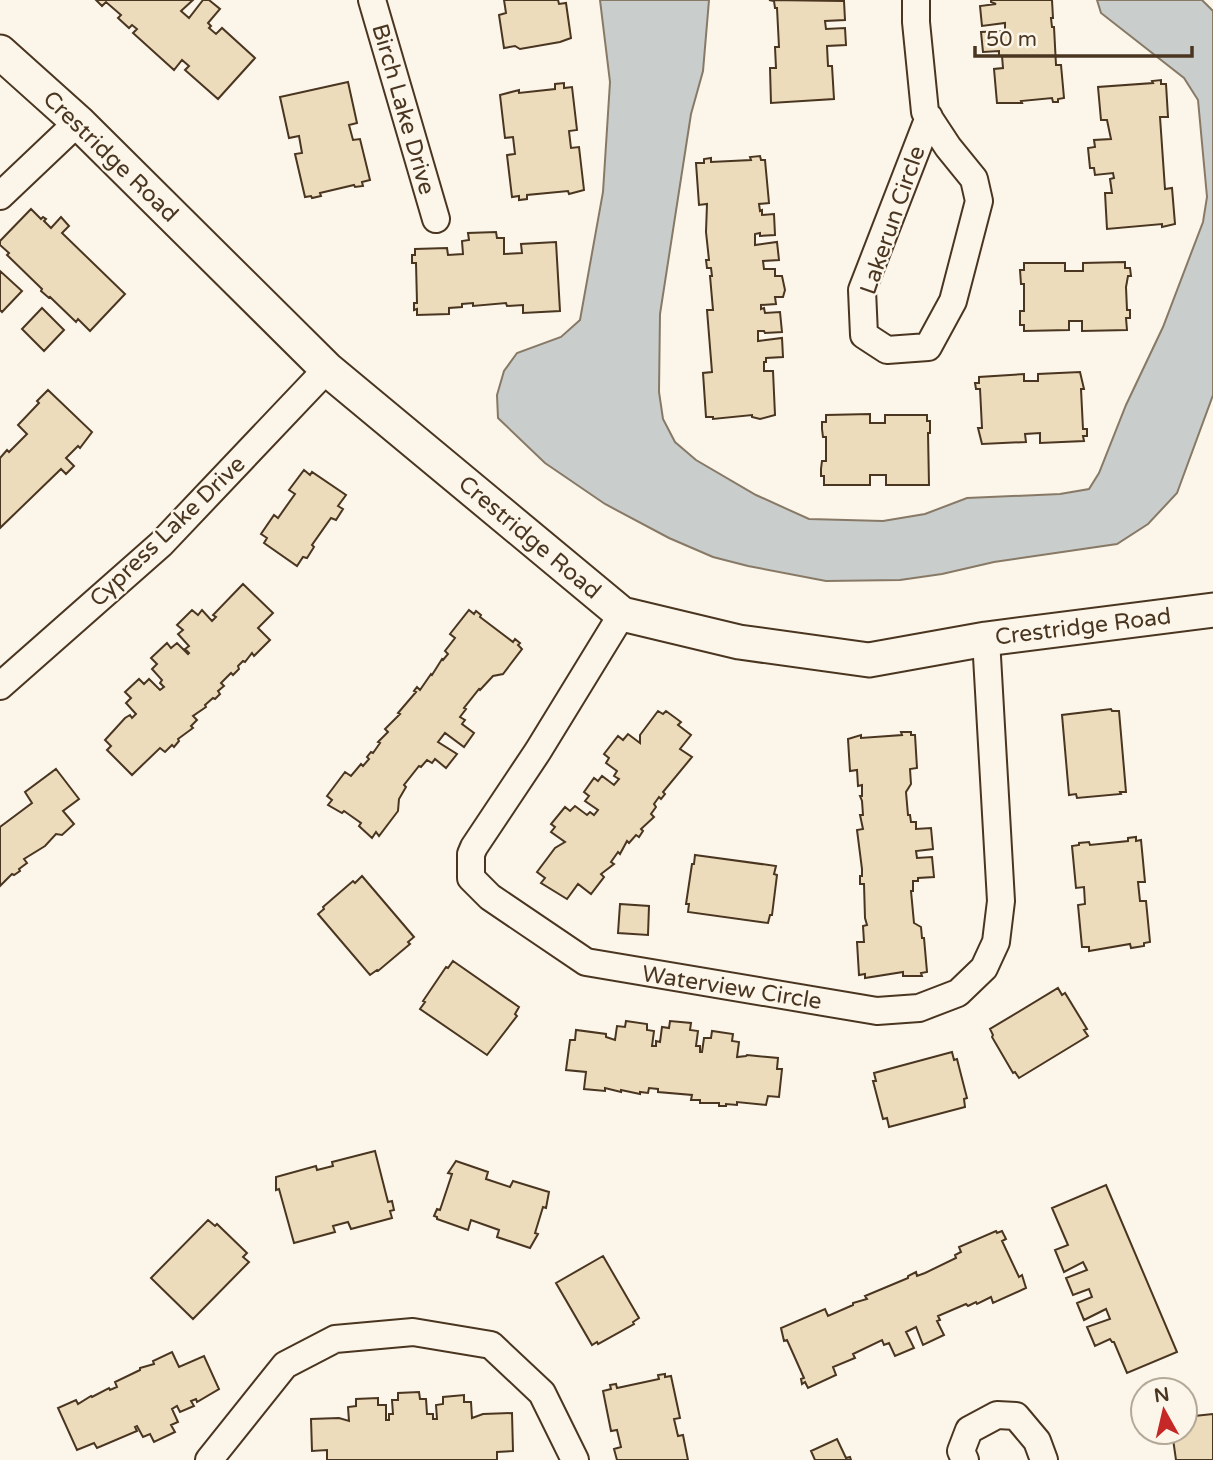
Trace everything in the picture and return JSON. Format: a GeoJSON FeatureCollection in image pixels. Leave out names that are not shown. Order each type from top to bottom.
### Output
{"type":"FeatureCollection","features":[{"type":"Feature","properties":{"kind":"street","name":"Birch Lake Drive"},"geometry":{"type":"LineString","coordinates":[[372,0],[436,219]]}},
{"type":"Feature","properties":{"kind":"street","name":"Lakerun Circle"},"geometry":{"type":"LineString","coordinates":[[916,0],[925,112],[929,117],[948,147],[974,179],[979,201],[953,301],[941,328],[928,348],[887,350],[864,335],[862,290],[929,117]]}},
{"type":"Feature","properties":{"kind":"street","name":"Crestridge Road"},"geometry":{"type":"LineString","coordinates":[[0,52],[78,122],[327,369],[622,614],[739,642],[869,660],[986,639],[1213,610]]}},
{"type":"Feature","properties":{"kind":"street"},"geometry":{"type":"LineString","coordinates":[[0,196],[78,122]]}},
{"type":"Feature","properties":{"kind":"street","name":"Cypress Lake Drive"},"geometry":{"type":"LineString","coordinates":[[0,686],[161,544],[327,369]]}},
{"type":"Feature","properties":{"kind":"street","name":"Waterview Circle"},"geometry":{"type":"LineString","coordinates":[[622,614],[538,751],[474,847],[471,854],[471,878],[490,897],[586,962],[877,1010],[919,1008],[958,993],[984,968],[996,942],[1001,901],[986,639]]}},
{"type":"Feature","properties":{"kind":"street"},"geometry":{"type":"LineString","coordinates":[[209,1460],[285,1365],[335,1339],[413,1332],[491,1345],[542,1394],[575,1460]]}},
{"type":"Feature","properties":{"kind":"street"},"geometry":{"type":"LineString","coordinates":[[965,1460],[961,1451],[969,1430],[997,1415],[1016,1416],[1037,1441],[1044,1460]]}},
{"type":"Feature","properties":{"kind":"shaded area"},"geometry":{"type":"Polygon","coordinates":[[[600,0],[709,0],[703,71],[691,114],[660,314],[659,392],[663,419],[675,442],[696,460],[756,495],[809,519],[883,521],[925,514],[967,498],[1060,494],[1089,489],[1099,473],[1126,405],[1163,327],[1203,222],[1207,197],[1198,100],[1184,78],[1101,13],[1097,0],[1202,0],[1213,11],[1213,395],[1177,493],[1148,524],[1117,544],[994,562],[900,580],[826,581],[713,557],[669,538],[605,504],[545,463],[498,418],[497,395],[504,371],[517,353],[561,337],[580,320],[603,192],[610,82],[600,0]]]}},
{"type":"Feature","properties":{"kind":"building"},"geometry":{"type":"Polygon","coordinates":[[[96,0],[193,0],[181,11],[189,18],[203,0],[209,0],[220,9],[208,23],[211,26],[209,28],[216,34],[222,28],[255,58],[218,99],[185,70],[189,66],[182,60],[174,70],[133,33],[137,29],[132,25],[129,28],[118,18],[121,15],[106,2],[102,6],[96,0]]]}},
{"type":"Feature","properties":{"kind":"building"},"geometry":{"type":"Polygon","coordinates":[[[504,0],[558,0],[559,4],[566,3],[571,38],[520,49],[515,46],[504,48],[499,15],[506,13],[504,0]]]}},
{"type":"Feature","properties":{"kind":"building"},"geometry":{"type":"Polygon","coordinates":[[[769,0],[844,1],[845,20],[825,21],[826,29],[845,28],[846,45],[827,46],[828,66],[832,66],[834,99],[771,103],[770,68],[776,68],[775,47],[779,47],[777,8],[774,1],[769,0]]]}},
{"type":"Feature","properties":{"kind":"building"},"geometry":{"type":"Polygon","coordinates":[[[991,0],[1052,0],[1051,18],[1056,65],[1061,65],[1064,98],[1058,99],[1058,102],[1053,102],[1052,98],[1021,101],[1022,103],[997,103],[994,69],[1003,68],[1002,56],[999,56],[999,51],[983,52],[981,32],[1005,31],[1005,23],[982,26],[980,6],[996,4],[991,0]]]}},
{"type":"Feature","properties":{"kind":"building"},"geometry":{"type":"Polygon","coordinates":[[[1161,80],[1161,84],[1166,84],[1168,117],[1160,117],[1165,189],[1172,188],[1175,224],[1107,229],[1105,193],[1112,193],[1110,179],[1114,178],[1113,173],[1095,175],[1094,168],[1090,168],[1088,148],[1095,147],[1094,140],[1111,139],[1107,120],[1101,120],[1098,87],[1161,80]]]}},
{"type":"Feature","properties":{"kind":"building"},"geometry":{"type":"Polygon","coordinates":[[[348,82],[357,123],[349,125],[353,140],[360,139],[370,180],[362,182],[363,186],[354,185],[320,193],[321,196],[305,197],[295,154],[302,153],[299,136],[289,138],[280,97],[348,82]]]}},
{"type":"Feature","properties":{"kind":"building"},"geometry":{"type":"Polygon","coordinates":[[[564,83],[564,88],[572,87],[577,130],[569,131],[571,148],[579,147],[584,190],[569,194],[568,191],[527,195],[527,199],[519,200],[519,196],[512,197],[507,155],[515,154],[513,137],[505,138],[500,95],[519,90],[519,93],[555,89],[555,84],[564,83]]]}},
{"type":"Feature","properties":{"kind":"building"},"geometry":{"type":"Polygon","coordinates":[[[760,156],[761,160],[765,160],[769,203],[759,204],[760,211],[762,210],[762,215],[774,214],[775,235],[755,234],[755,245],[777,242],[779,260],[763,261],[764,269],[775,269],[775,276],[782,276],[785,290],[783,297],[775,297],[776,304],[761,305],[765,313],[780,312],[782,332],[758,331],[758,341],[782,338],[783,357],[766,358],[764,362],[764,371],[773,371],[775,415],[760,419],[752,415],[713,419],[706,417],[703,373],[712,372],[707,310],[713,310],[712,276],[706,260],[709,260],[707,204],[699,205],[696,163],[704,163],[704,159],[711,158],[711,162],[751,160],[750,157],[760,156]]]}},
{"type":"Feature","properties":{"kind":"building"},"geometry":{"type":"Polygon","coordinates":[[[31,209],[41,219],[46,219],[44,221],[51,228],[61,217],[69,226],[62,233],[125,294],[90,331],[41,291],[0,245],[0,241],[31,209]]]}},
{"type":"Feature","properties":{"kind":"building"},"geometry":{"type":"Polygon","coordinates":[[[496,232],[497,238],[504,238],[504,254],[522,253],[521,244],[556,242],[560,311],[523,313],[523,305],[507,306],[506,303],[473,306],[473,303],[449,308],[449,314],[417,315],[417,309],[414,310],[414,303],[417,303],[416,263],[412,263],[415,249],[447,248],[448,255],[463,254],[462,241],[469,240],[468,233],[496,232]]]}},
{"type":"Feature","properties":{"kind":"building"},"geometry":{"type":"Polygon","coordinates":[[[1125,262],[1125,268],[1130,268],[1131,276],[1128,276],[1126,287],[1127,310],[1130,310],[1130,318],[1126,318],[1127,330],[1082,331],[1082,321],[1069,321],[1069,330],[1024,331],[1024,325],[1020,325],[1020,311],[1024,311],[1024,284],[1021,284],[1020,270],[1024,270],[1024,263],[1065,263],[1065,271],[1083,271],[1083,263],[1125,262]]]}},
{"type":"Feature","properties":{"kind":"building"},"geometry":{"type":"Polygon","coordinates":[[[0,271],[22,291],[2,312],[0,310],[0,271]]]}},
{"type":"Feature","properties":{"kind":"building"},"geometry":{"type":"Polygon","coordinates":[[[42,308],[64,330],[44,351],[22,329],[42,308]]]}},
{"type":"Feature","properties":{"kind":"building"},"geometry":{"type":"Polygon","coordinates":[[[1080,372],[1084,389],[1081,389],[1083,429],[1087,429],[1087,436],[1083,436],[1084,441],[1040,443],[1040,433],[1025,434],[1026,442],[982,444],[978,428],[982,428],[980,389],[976,389],[975,383],[979,383],[979,377],[1024,374],[1024,381],[1038,381],[1038,374],[1080,372]]]}},
{"type":"Feature","properties":{"kind":"building"},"geometry":{"type":"Polygon","coordinates":[[[48,390],[92,432],[80,448],[78,446],[66,458],[74,466],[66,474],[61,469],[0,528],[0,458],[27,434],[18,425],[48,390]]]}},
{"type":"Feature","properties":{"kind":"building"},"geometry":{"type":"Polygon","coordinates":[[[870,414],[870,423],[885,423],[885,415],[927,415],[927,421],[930,421],[929,485],[886,485],[886,475],[870,475],[870,485],[824,485],[821,469],[822,461],[826,461],[826,437],[823,437],[822,422],[826,422],[826,415],[870,414]]]}},
{"type":"Feature","properties":{"kind":"building"},"geometry":{"type":"Polygon","coordinates":[[[304,470],[310,475],[312,472],[346,495],[338,506],[343,509],[336,520],[331,518],[312,545],[314,547],[307,558],[303,557],[297,566],[264,543],[267,538],[261,534],[274,515],[278,518],[295,494],[289,490],[304,470]]]}},
{"type":"Feature","properties":{"kind":"building"},"geometry":{"type":"Polygon","coordinates":[[[243,584],[273,613],[258,628],[270,640],[254,656],[252,653],[233,675],[231,673],[221,683],[224,686],[218,691],[220,694],[193,716],[197,720],[191,726],[193,728],[178,739],[174,747],[172,745],[165,752],[160,748],[132,775],[107,750],[111,746],[105,740],[125,718],[130,715],[132,718],[136,714],[126,703],[131,698],[125,692],[139,679],[144,684],[149,679],[160,690],[164,687],[160,683],[162,680],[152,669],[157,664],[151,658],[167,643],[171,648],[177,643],[188,654],[185,649],[189,646],[178,634],[183,630],[177,625],[192,610],[198,615],[202,610],[212,621],[216,617],[213,615],[243,584]]]}},
{"type":"Feature","properties":{"kind":"building"},"geometry":{"type":"Polygon","coordinates":[[[469,610],[474,614],[476,611],[513,642],[515,639],[522,649],[503,674],[493,676],[464,708],[466,709],[460,717],[465,720],[462,724],[474,733],[464,747],[445,733],[438,742],[457,754],[446,768],[435,759],[432,763],[427,760],[419,766],[404,785],[406,787],[399,799],[398,811],[379,836],[376,832],[372,838],[359,826],[361,823],[344,811],[342,813],[328,805],[332,800],[327,796],[345,772],[351,776],[369,759],[367,757],[388,732],[385,729],[400,714],[398,713],[416,692],[414,691],[417,687],[420,690],[448,654],[445,651],[455,638],[450,634],[469,610]]]}},
{"type":"Feature","properties":{"kind":"building"},"geometry":{"type":"Polygon","coordinates":[[[1111,709],[1119,711],[1126,792],[1077,798],[1076,794],[1069,795],[1062,715],[1111,709]]]}},
{"type":"Feature","properties":{"kind":"building"},"geometry":{"type":"Polygon","coordinates":[[[658,711],[663,714],[666,711],[681,722],[678,725],[691,735],[680,749],[692,757],[663,792],[665,794],[661,799],[659,797],[654,804],[656,807],[651,814],[654,817],[641,829],[643,831],[639,837],[636,835],[629,843],[627,841],[620,854],[618,852],[611,862],[614,864],[601,874],[604,877],[591,894],[578,884],[567,899],[541,883],[545,878],[537,872],[555,848],[565,842],[551,832],[555,827],[551,824],[565,807],[570,811],[575,806],[587,815],[590,812],[594,815],[598,810],[585,801],[589,796],[584,792],[594,778],[598,781],[602,776],[614,785],[619,779],[614,776],[617,771],[606,763],[609,758],[604,754],[618,736],[623,740],[628,734],[640,743],[640,735],[658,711]]]}},
{"type":"Feature","properties":{"kind":"building"},"geometry":{"type":"Polygon","coordinates":[[[901,732],[915,735],[917,768],[910,769],[911,784],[906,792],[908,815],[911,822],[916,822],[916,829],[931,828],[933,849],[916,851],[917,858],[932,857],[934,877],[913,881],[911,891],[914,923],[921,927],[924,938],[927,972],[921,973],[922,976],[903,976],[903,972],[865,978],[865,974],[859,975],[857,942],[864,942],[863,926],[867,925],[864,884],[860,884],[862,869],[857,830],[863,829],[860,815],[863,815],[860,796],[862,785],[858,786],[857,770],[850,771],[848,739],[861,735],[861,738],[902,735],[901,732]]]}},
{"type":"Feature","properties":{"kind":"building"},"geometry":{"type":"Polygon","coordinates":[[[56,769],[79,799],[63,811],[74,824],[62,835],[56,834],[45,846],[24,859],[27,863],[20,871],[12,874],[0,886],[0,827],[32,803],[25,792],[56,769]]]}},
{"type":"Feature","properties":{"kind":"building"},"geometry":{"type":"Polygon","coordinates":[[[1136,837],[1136,841],[1141,840],[1145,882],[1138,882],[1140,901],[1146,901],[1150,942],[1131,948],[1130,944],[1089,951],[1089,947],[1082,947],[1078,905],[1085,904],[1084,887],[1076,888],[1072,846],[1089,842],[1090,845],[1128,841],[1128,838],[1136,837]]]}},
{"type":"Feature","properties":{"kind":"building"},"geometry":{"type":"Polygon","coordinates":[[[695,855],[776,866],[772,915],[768,923],[688,912],[689,904],[686,904],[695,855]]]}},
{"type":"Feature","properties":{"kind":"building"},"geometry":{"type":"Polygon","coordinates":[[[362,876],[414,937],[408,942],[410,944],[370,975],[318,914],[362,876]]]}},
{"type":"Feature","properties":{"kind":"building"},"geometry":{"type":"Polygon","coordinates":[[[620,904],[649,906],[648,935],[618,933],[620,904]]]}},
{"type":"Feature","properties":{"kind":"building"},"geometry":{"type":"Polygon","coordinates":[[[453,961],[519,1007],[515,1014],[517,1016],[487,1055],[420,1009],[446,967],[453,961]]]}},
{"type":"Feature","properties":{"kind":"building"},"geometry":{"type":"Polygon","coordinates":[[[1058,988],[1062,995],[1065,993],[1087,1029],[1084,1030],[1088,1036],[1019,1078],[1013,1073],[990,1029],[1058,988]]]}},
{"type":"Feature","properties":{"kind":"building"},"geometry":{"type":"Polygon","coordinates":[[[626,1021],[647,1024],[647,1030],[654,1031],[652,1046],[656,1046],[656,1041],[660,1042],[662,1027],[669,1028],[670,1021],[691,1023],[690,1030],[698,1031],[696,1046],[700,1046],[700,1052],[704,1038],[711,1038],[712,1031],[733,1034],[732,1041],[739,1042],[737,1057],[747,1055],[778,1058],[777,1069],[782,1069],[779,1097],[768,1096],[766,1105],[737,1102],[737,1105],[719,1106],[719,1103],[691,1100],[692,1095],[658,1092],[658,1089],[649,1088],[648,1093],[640,1094],[605,1088],[605,1091],[584,1089],[586,1072],[566,1070],[570,1040],[575,1040],[576,1030],[606,1034],[606,1037],[615,1040],[617,1026],[625,1027],[626,1021]]]}},
{"type":"Feature","properties":{"kind":"building"},"geometry":{"type":"Polygon","coordinates":[[[952,1052],[954,1060],[957,1059],[967,1098],[964,1099],[965,1107],[889,1127],[887,1118],[883,1119],[873,1081],[876,1081],[874,1073],[952,1052]]]}},
{"type":"Feature","properties":{"kind":"building"},"geometry":{"type":"Polygon","coordinates":[[[375,1151],[388,1202],[392,1201],[392,1218],[351,1229],[348,1222],[333,1226],[335,1232],[294,1243],[279,1189],[276,1190],[276,1177],[316,1166],[317,1170],[333,1166],[332,1162],[375,1151]]]}},
{"type":"Feature","properties":{"kind":"building"},"geometry":{"type":"Polygon","coordinates":[[[456,1161],[488,1172],[486,1179],[510,1187],[513,1181],[549,1192],[546,1208],[543,1207],[535,1233],[538,1234],[530,1248],[497,1237],[499,1230],[471,1220],[468,1230],[434,1216],[437,1209],[440,1210],[452,1174],[448,1173],[456,1161]]]}},
{"type":"Feature","properties":{"kind":"building"},"geometry":{"type":"Polygon","coordinates":[[[1106,1185],[1177,1352],[1127,1373],[1114,1342],[1110,1339],[1095,1346],[1087,1327],[1110,1319],[1106,1309],[1084,1320],[1077,1303],[1092,1297],[1089,1289],[1073,1295],[1066,1278],[1087,1270],[1083,1262],[1064,1272],[1055,1250],[1068,1245],[1052,1208],[1106,1185]]]}},
{"type":"Feature","properties":{"kind":"building"},"geometry":{"type":"Polygon","coordinates":[[[208,1220],[215,1226],[217,1224],[247,1253],[243,1257],[249,1262],[193,1319],[151,1278],[208,1220]]]}},
{"type":"Feature","properties":{"kind":"building"},"geometry":{"type":"Polygon","coordinates":[[[1002,1231],[1006,1239],[1002,1241],[1019,1277],[1022,1275],[1026,1288],[993,1303],[991,1297],[938,1316],[940,1320],[937,1321],[944,1335],[923,1345],[916,1327],[906,1332],[914,1348],[895,1356],[889,1343],[884,1345],[882,1340],[853,1354],[855,1358],[833,1367],[836,1375],[808,1388],[805,1382],[802,1384],[801,1379],[804,1378],[787,1340],[784,1341],[781,1328],[825,1309],[828,1316],[867,1299],[865,1296],[916,1272],[917,1276],[925,1273],[956,1258],[955,1255],[961,1252],[959,1247],[1002,1231]]]}},
{"type":"Feature","properties":{"kind":"building"},"geometry":{"type":"Polygon","coordinates":[[[603,1256],[639,1318],[634,1324],[592,1345],[556,1283],[603,1256]]]}},
{"type":"Feature","properties":{"kind":"building"},"geometry":{"type":"Polygon","coordinates":[[[172,1352],[179,1367],[204,1356],[219,1389],[197,1402],[196,1399],[191,1401],[194,1406],[180,1412],[177,1406],[172,1409],[178,1422],[171,1425],[175,1432],[154,1442],[150,1434],[143,1437],[137,1426],[137,1431],[97,1448],[94,1443],[77,1450],[58,1408],[76,1400],[78,1404],[109,1388],[110,1390],[117,1387],[115,1382],[140,1368],[154,1364],[153,1361],[172,1352]]]}},
{"type":"Feature","properties":{"kind":"building"},"geometry":{"type":"Polygon","coordinates":[[[665,1374],[665,1377],[671,1376],[680,1418],[674,1419],[678,1436],[683,1435],[688,1460],[617,1460],[614,1449],[621,1447],[617,1430],[611,1431],[603,1391],[611,1389],[610,1385],[616,1384],[617,1388],[659,1379],[658,1375],[665,1374]]]}},
{"type":"Feature","properties":{"kind":"building"},"geometry":{"type":"Polygon","coordinates":[[[419,1392],[420,1399],[426,1399],[427,1414],[433,1414],[433,1419],[437,1419],[436,1405],[443,1404],[443,1397],[464,1395],[464,1402],[471,1402],[472,1418],[483,1414],[512,1413],[513,1451],[497,1452],[497,1460],[327,1460],[327,1450],[312,1451],[311,1419],[339,1418],[349,1421],[348,1407],[356,1406],[356,1399],[378,1398],[378,1405],[386,1405],[386,1420],[389,1420],[389,1414],[393,1414],[392,1400],[398,1400],[398,1393],[419,1392]]]}},
{"type":"Feature","properties":{"kind":"building"},"geometry":{"type":"Polygon","coordinates":[[[1213,1414],[1213,1460],[1176,1460],[1174,1446],[1199,1446],[1199,1416],[1213,1414]]]}},
{"type":"Feature","properties":{"kind":"building"},"geometry":{"type":"Polygon","coordinates":[[[837,1439],[846,1458],[850,1457],[851,1460],[815,1460],[811,1451],[837,1439]]]}}]}
